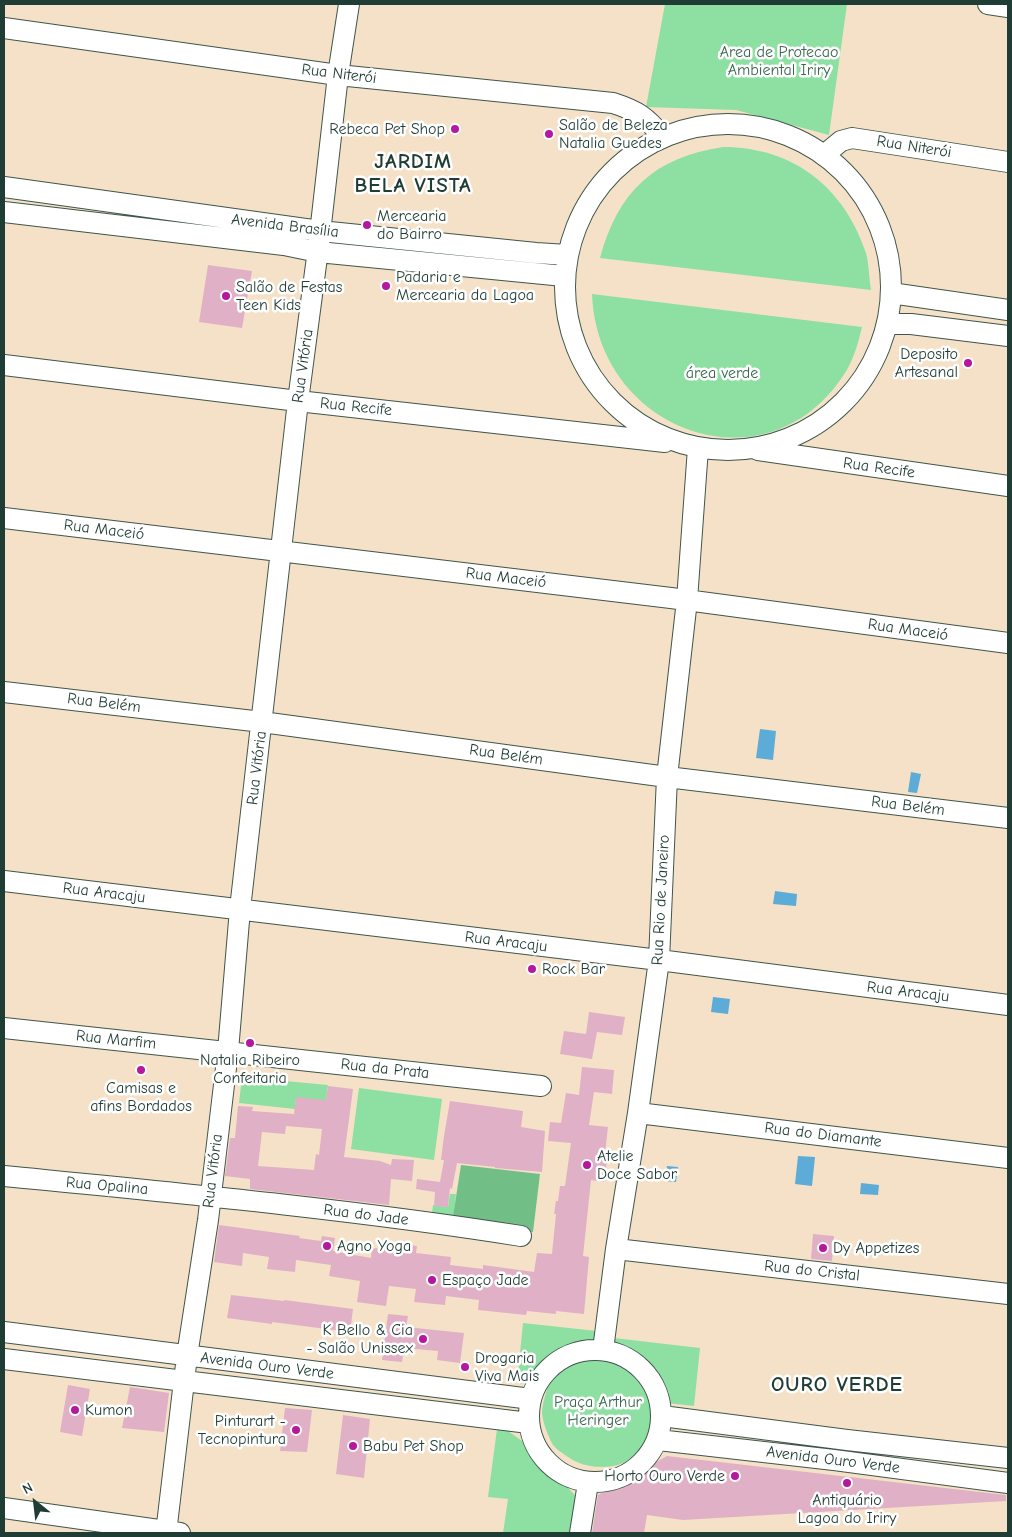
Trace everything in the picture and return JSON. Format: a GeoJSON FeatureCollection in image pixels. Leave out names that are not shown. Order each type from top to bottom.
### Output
{"type":"FeatureCollection","features":[{"type":"Feature","properties":{"kind":"street","name":"Rua Vitória"},"geometry":{"type":"LineString","coordinates":[[171,1533],[187,1356],[228,1051],[240,909],[298,401],[318,252],[338,75],[349,4]]}},
{"type":"Feature","properties":{"kind":"street"},"geometry":{"type":"LineString","coordinates":[[988,4],[1008,7]]}},
{"type":"Feature","properties":{"kind":"street","name":"Rua Niterói"},"geometry":{"type":"LineString","coordinates":[[4,28],[338,75],[613,103],[632,109],[648,120],[663,137]]}},
{"type":"Feature","properties":{"kind":"street"},"geometry":{"type":"LineString","coordinates":[[689,446],[630,419],[592,380],[569,331],[564,276],[567,255],[580,218],[600,184],[629,157],[663,137],[690,128],[720,124],[774,130],[824,155],[848,176],[867,201],[881,230],[889,261],[891,293],[887,324],[873,360],[851,393],[822,420],[787,439],[749,449]]}},
{"type":"Feature","properties":{"kind":"street","name":"Rua Niterói"},"geometry":{"type":"LineString","coordinates":[[824,155],[841,141],[852,138],[1008,162]]}},
{"type":"Feature","properties":{"kind":"street","name":"Avenida Brasília"},"geometry":{"type":"LineString","coordinates":[[4,187],[320,232],[567,255]]}},
{"type":"Feature","properties":{"kind":"street","name":"Avenida Brasília"},"geometry":{"type":"LineString","coordinates":[[4,212],[284,245],[318,252],[564,276]]}},
{"type":"Feature","properties":{"kind":"street"},"geometry":{"type":"LineString","coordinates":[[891,293],[1008,310]]}},
{"type":"Feature","properties":{"kind":"street"},"geometry":{"type":"LineString","coordinates":[[887,324],[911,324],[1008,336]]}},
{"type":"Feature","properties":{"kind":"street","name":"Rua Recife"},"geometry":{"type":"LineString","coordinates":[[4,365],[689,446],[749,449],[1008,486]]}},
{"type":"Feature","properties":{"kind":"street","name":"Rua Rio de Janeiro"},"geometry":{"type":"LineString","coordinates":[[602,1350],[659,960],[668,777],[687,600],[689,446]]}},
{"type":"Feature","properties":{"kind":"street","name":"Rua Maceió"},"geometry":{"type":"LineString","coordinates":[[4,518],[687,600],[1008,643]]}},
{"type":"Feature","properties":{"kind":"street","name":"Rua Belém"},"geometry":{"type":"LineString","coordinates":[[4,692],[262,722],[668,777],[1008,818]]}},
{"type":"Feature","properties":{"kind":"street","name":"Rua Aracaju"},"geometry":{"type":"LineString","coordinates":[[4,881],[659,960],[1008,1005]]}},
{"type":"Feature","properties":{"kind":"street","name":"Rua Marfim"},"geometry":{"type":"LineString","coordinates":[[4,1028],[228,1051]]}},
{"type":"Feature","properties":{"kind":"street","name":"Rua da Prata"},"geometry":{"type":"LineString","coordinates":[[228,1051],[542,1086]]}},
{"type":"Feature","properties":{"kind":"street","name":"Rua do Diamante"},"geometry":{"type":"LineString","coordinates":[[638,1113],[1008,1158]]}},
{"type":"Feature","properties":{"kind":"street","name":"Rua Opalina"},"geometry":{"type":"LineString","coordinates":[[4,1176],[210,1196]]}},
{"type":"Feature","properties":{"kind":"street","name":"Rua do Jade"},"geometry":{"type":"LineString","coordinates":[[210,1196],[521,1236]]}},
{"type":"Feature","properties":{"kind":"street","name":"Rua do Cristal"},"geometry":{"type":"LineString","coordinates":[[616,1249],[1008,1294]]}},
{"type":"Feature","properties":{"kind":"street","name":"Avenida Ouro Verde"},"geometry":{"type":"LineString","coordinates":[[4,1332],[531,1399]]}},
{"type":"Feature","properties":{"kind":"street"},"geometry":{"type":"LineString","coordinates":[[602,1350],[616,1353],[629,1359],[645,1372],[656,1389],[661,1402],[662,1416],[658,1440],[644,1462],[623,1477],[606,1482],[588,1483],[570,1479],[554,1470],[542,1457],[533,1441],[529,1423],[531,1399],[538,1382],[550,1367],[566,1357],[584,1351],[602,1350]]}},
{"type":"Feature","properties":{"kind":"street","name":"Avenida Ouro Verde"},"geometry":{"type":"LineString","coordinates":[[4,1360],[529,1423]]}},
{"type":"Feature","properties":{"kind":"street","name":"Avenida Ouro Verde"},"geometry":{"type":"LineString","coordinates":[[662,1416],[847,1440],[1008,1458]]}},
{"type":"Feature","properties":{"kind":"street","name":"Avenida Ouro Verde"},"geometry":{"type":"LineString","coordinates":[[658,1440],[1008,1482]]}},
{"type":"Feature","properties":{"kind":"street"},"geometry":{"type":"LineString","coordinates":[[580,1533],[588,1483]]}},
{"type":"Feature","properties":{"kind":"street"},"geometry":{"type":"LineString","coordinates":[[4,1508],[171,1533]]}},
{"type":"Feature","properties":{"kind":"green space","name":"Area de Protecao Ambiental Iriry"},"geometry":{"type":"Polygon","coordinates":[[[665,4],[847,4],[829,135],[736,110],[646,107],[665,4]]]}},
{"type":"Feature","properties":{"kind":"green space"},"geometry":{"type":"Polygon","coordinates":[[[723,147],[748,149],[772,154],[793,163],[812,175],[830,190],[856,229],[866,253],[871,290],[600,258],[617,214],[629,196],[643,181],[659,169],[678,159],[723,147]]]}},
{"type":"Feature","properties":{"kind":"green space","name":"área verde"},"geometry":{"type":"Polygon","coordinates":[[[592,294],[862,327],[853,357],[845,373],[812,410],[774,431],[732,438],[692,431],[654,412],[623,382],[601,342],[592,294]]]}},
{"type":"Feature","properties":{"kind":"green space"},"geometry":{"type":"Polygon","coordinates":[[[242,1077],[328,1085],[326,1101],[296,1098],[295,1109],[239,1103],[242,1077]]]}},
{"type":"Feature","properties":{"kind":"green space"},"geometry":{"type":"Polygon","coordinates":[[[359,1088],[442,1099],[434,1160],[351,1149],[359,1088]]]}},
{"type":"Feature","properties":{"kind":"green space"},"geometry":{"type":"Polygon","coordinates":[[[461,1165],[540,1174],[533,1232],[452,1223],[461,1165]]]}},
{"type":"Feature","properties":{"kind":"green space"},"geometry":{"type":"Polygon","coordinates":[[[450,1194],[456,1194],[453,1222],[431,1220],[433,1205],[448,1207],[450,1194]]]}},
{"type":"Feature","properties":{"kind":"green space"},"geometry":{"type":"Polygon","coordinates":[[[523,1323],[597,1331],[597,1340],[558,1351],[529,1384],[517,1383],[523,1323]]]}},
{"type":"Feature","properties":{"kind":"green space"},"geometry":{"type":"Polygon","coordinates":[[[614,1338],[700,1348],[694,1406],[667,1403],[661,1380],[651,1364],[636,1354],[614,1344],[614,1338]]]}},
{"type":"Feature","properties":{"kind":"green space","name":"Praça Arthur Heringer"},"geometry":{"type":"Polygon","coordinates":[[[591,1354],[610,1354],[629,1363],[642,1377],[650,1395],[652,1415],[648,1434],[639,1451],[624,1462],[604,1467],[588,1466],[579,1463],[557,1449],[548,1434],[542,1413],[546,1392],[554,1373],[566,1365],[591,1354]]]}},
{"type":"Feature","properties":{"kind":"green space"},"geometry":{"type":"Polygon","coordinates":[[[497,1429],[508,1431],[525,1443],[544,1474],[567,1487],[577,1497],[572,1533],[503,1533],[508,1499],[488,1497],[497,1429]]]}},
{"type":"Feature","properties":{"kind":"water"},"geometry":{"type":"Polygon","coordinates":[[[760,729],[776,731],[773,760],[756,758],[760,729]]]}},
{"type":"Feature","properties":{"kind":"water"},"geometry":{"type":"Polygon","coordinates":[[[911,772],[921,774],[917,793],[908,792],[911,772]]]}},
{"type":"Feature","properties":{"kind":"water"},"geometry":{"type":"Polygon","coordinates":[[[775,891],[797,894],[796,906],[773,904],[775,891]]]}},
{"type":"Feature","properties":{"kind":"water"},"geometry":{"type":"Polygon","coordinates":[[[713,997],[730,999],[728,1014],[711,1012],[713,997]]]}},
{"type":"Feature","properties":{"kind":"water"},"geometry":{"type":"Polygon","coordinates":[[[798,1156],[815,1157],[812,1186],[795,1184],[798,1156]]]}},
{"type":"Feature","properties":{"kind":"water"},"geometry":{"type":"Polygon","coordinates":[[[667,1166],[678,1167],[676,1182],[665,1181],[667,1166]]]}},
{"type":"Feature","properties":{"kind":"water"},"geometry":{"type":"Polygon","coordinates":[[[861,1183],[879,1185],[878,1195],[860,1194],[861,1183]]]}},
{"type":"Feature","properties":{"kind":"building","name":"Salão de Festas Teen Kids"},"geometry":{"type":"Polygon","coordinates":[[[208,265],[252,271],[242,328],[199,322],[208,265]]]}},
{"type":"Feature","properties":{"kind":"building"},"geometry":{"type":"Polygon","coordinates":[[[589,1012],[625,1017],[622,1035],[597,1032],[592,1059],[560,1054],[564,1031],[586,1034],[589,1012]]]}},
{"type":"Feature","properties":{"kind":"building"},"geometry":{"type":"Polygon","coordinates":[[[582,1067],[614,1070],[612,1094],[594,1092],[589,1125],[608,1127],[605,1153],[608,1154],[604,1182],[591,1180],[583,1256],[589,1257],[584,1314],[556,1311],[556,1314],[527,1311],[526,1315],[478,1310],[479,1300],[446,1296],[445,1305],[414,1302],[416,1289],[389,1286],[386,1306],[357,1302],[360,1281],[329,1276],[331,1265],[296,1260],[295,1272],[267,1269],[269,1257],[243,1253],[242,1266],[214,1262],[219,1225],[300,1236],[299,1238],[321,1241],[322,1236],[335,1238],[333,1251],[371,1258],[372,1248],[398,1250],[398,1244],[417,1246],[416,1253],[451,1257],[450,1265],[483,1269],[483,1265],[534,1272],[537,1253],[552,1254],[556,1201],[558,1201],[560,1186],[565,1186],[571,1143],[548,1141],[550,1122],[561,1123],[566,1093],[579,1095],[582,1067]]]}},
{"type":"Feature","properties":{"kind":"building"},"geometry":{"type":"Polygon","coordinates":[[[328,1086],[353,1089],[344,1157],[380,1161],[391,1165],[392,1159],[414,1160],[412,1181],[391,1179],[389,1205],[250,1189],[250,1179],[225,1176],[230,1138],[235,1138],[238,1106],[253,1107],[252,1111],[294,1114],[296,1097],[326,1100],[328,1086]],[[286,1126],[285,1134],[262,1132],[258,1166],[314,1170],[316,1154],[319,1155],[322,1129],[286,1126]]]}},
{"type":"Feature","properties":{"kind":"building"},"geometry":{"type":"Polygon","coordinates":[[[450,1101],[523,1111],[521,1127],[545,1131],[542,1172],[457,1163],[452,1189],[450,1188],[448,1207],[434,1206],[435,1192],[416,1189],[417,1179],[440,1182],[444,1160],[441,1160],[450,1101]]]}},
{"type":"Feature","properties":{"kind":"building","name":"Dy Appetizes"},"geometry":{"type":"Polygon","coordinates":[[[813,1234],[834,1236],[832,1261],[811,1259],[813,1234]]]}},
{"type":"Feature","properties":{"kind":"building"},"geometry":{"type":"Polygon","coordinates":[[[231,1295],[353,1309],[350,1332],[227,1318],[231,1295]]]}},
{"type":"Feature","properties":{"kind":"building"},"geometry":{"type":"Polygon","coordinates":[[[388,1314],[408,1316],[406,1327],[464,1333],[460,1363],[437,1360],[438,1351],[404,1348],[402,1362],[382,1360],[388,1314]]]}},
{"type":"Feature","properties":{"kind":"building","name":"Kumon"},"geometry":{"type":"Polygon","coordinates":[[[68,1385],[90,1389],[82,1436],[60,1432],[68,1385]]]}},
{"type":"Feature","properties":{"kind":"building"},"geometry":{"type":"Polygon","coordinates":[[[130,1387],[169,1393],[164,1432],[122,1428],[130,1387]]]}},
{"type":"Feature","properties":{"kind":"building","name":"Pinturart - Tecnopintura"},"geometry":{"type":"Polygon","coordinates":[[[285,1408],[312,1410],[307,1452],[280,1451],[285,1408]]]}},
{"type":"Feature","properties":{"kind":"building","name":"Babu Pet Shop"},"geometry":{"type":"Polygon","coordinates":[[[343,1415],[370,1419],[364,1478],[336,1474],[343,1415]]]}},
{"type":"Feature","properties":{"kind":"building","name":"Horto Ouro Verde"},"geometry":{"type":"Polygon","coordinates":[[[667,1456],[1006,1495],[1006,1501],[683,1520],[647,1515],[644,1533],[592,1533],[598,1495],[667,1456]]]}},
{"type":"Feature","properties":{"kind":"place","name":"Rebeca Pet Shop"},"geometry":{"type":"Point","coordinates":[455,129]}},
{"type":"Feature","properties":{"kind":"place","name":"Salão de Beleza Natalia Guedes"},"geometry":{"type":"Point","coordinates":[549,134]}},
{"type":"Feature","properties":{"kind":"place","name":"Mercearia do Bairro"},"geometry":{"type":"Point","coordinates":[367,225]}},
{"type":"Feature","properties":{"kind":"place","name":"Padaria e Mercearia da Lagoa"},"geometry":{"type":"Point","coordinates":[386,286]}},
{"type":"Feature","properties":{"kind":"place","name":"Salão de Festas Teen Kids"},"geometry":{"type":"Point","coordinates":[226,296]}},
{"type":"Feature","properties":{"kind":"place","name":"Deposito Artesanal"},"geometry":{"type":"Point","coordinates":[968,363]}},
{"type":"Feature","properties":{"kind":"place","name":"Rock Bar"},"geometry":{"type":"Point","coordinates":[532,969]}},
{"type":"Feature","properties":{"kind":"place","name":"Natalia Ribeiro Confeitaria"},"geometry":{"type":"Point","coordinates":[250,1043]}},
{"type":"Feature","properties":{"kind":"place","name":"Camisas e afins Bordados"},"geometry":{"type":"Point","coordinates":[141,1070]}},
{"type":"Feature","properties":{"kind":"place","name":"Atelie Doce Sabor"},"geometry":{"type":"Point","coordinates":[587,1165]}},
{"type":"Feature","properties":{"kind":"place","name":"Agno Yoga"},"geometry":{"type":"Point","coordinates":[327,1246]}},
{"type":"Feature","properties":{"kind":"place","name":"Dy Appetizes"},"geometry":{"type":"Point","coordinates":[823,1248]}},
{"type":"Feature","properties":{"kind":"place","name":"Espaço Jade"},"geometry":{"type":"Point","coordinates":[432,1280]}},
{"type":"Feature","properties":{"kind":"place","name":"K Bello & Cia - Salão Unissex"},"geometry":{"type":"Point","coordinates":[423,1339]}},
{"type":"Feature","properties":{"kind":"place","name":"Drogaria Viva Mais"},"geometry":{"type":"Point","coordinates":[465,1367]}},
{"type":"Feature","properties":{"kind":"place","name":"Kumon"},"geometry":{"type":"Point","coordinates":[75,1410]}},
{"type":"Feature","properties":{"kind":"place","name":"Pinturart - Tecnopintura"},"geometry":{"type":"Point","coordinates":[296,1430]}},
{"type":"Feature","properties":{"kind":"place","name":"Babu Pet Shop"},"geometry":{"type":"Point","coordinates":[353,1446]}},
{"type":"Feature","properties":{"kind":"place","name":"Horto Ouro Verde"},"geometry":{"type":"Point","coordinates":[735,1476]}},
{"type":"Feature","properties":{"kind":"place","name":"Antiquário Lagoa do Iriry"},"geometry":{"type":"Point","coordinates":[847,1483]}},
{"type":"Feature","properties":{"kind":"district","name":"JARDIM BELA VISTA"},"geometry":{"type":"Point","coordinates":[413,174]}},
{"type":"Feature","properties":{"kind":"district","name":"OURO VERDE"},"geometry":{"type":"Point","coordinates":[837,1385]}}]}
